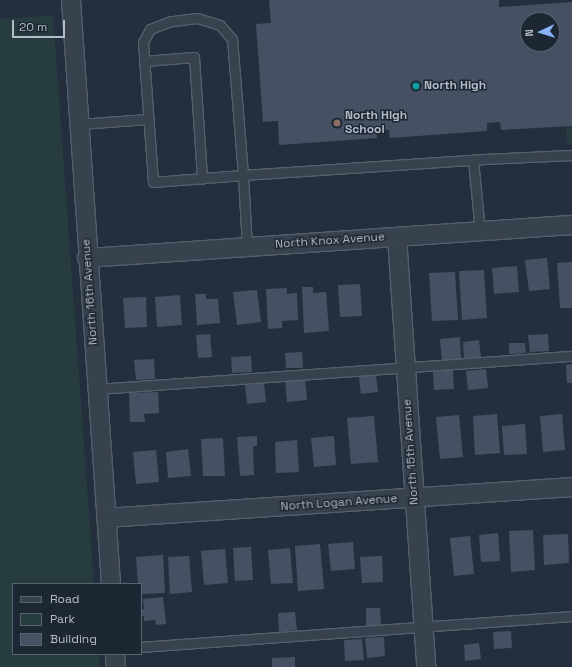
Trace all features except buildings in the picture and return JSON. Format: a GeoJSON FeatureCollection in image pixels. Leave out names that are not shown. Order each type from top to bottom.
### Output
{"type":"FeatureCollection","features":[{"type":"Feature","properties":{"kind":"street","name":"North 16th Avenue"},"geometry":{"type":"LineString","coordinates":[[71,0],[87,258],[111,583]]}},
{"type":"Feature","properties":{"kind":"street","name":"North Knox Avenue"},"geometry":{"type":"LineString","coordinates":[[87,258],[572,225]]}},
{"type":"Feature","properties":{"kind":"street","name":"North 15th Avenue"},"geometry":{"type":"LineString","coordinates":[[397,237],[426,667]]}},
{"type":"Feature","properties":{"kind":"street","name":"North Logan Avenue"},"geometry":{"type":"LineString","coordinates":[[106,518],[572,488]]}},
{"type":"Feature","properties":{"kind":"street"},"geometry":{"type":"LineString","coordinates":[[115,655],[116,667]]}},
{"type":"Feature","properties":{"kind":"lane"},"geometry":{"type":"LineString","coordinates":[[247,247],[243,175],[232,39],[220,25],[197,18],[171,21],[150,29],[142,42],[154,182],[243,175],[474,160],[572,155]]}},
{"type":"Feature","properties":{"kind":"lane"},"geometry":{"type":"LineString","coordinates":[[144,61],[194,57],[202,178]]}},
{"type":"Feature","properties":{"kind":"lane"},"geometry":{"type":"LineString","coordinates":[[79,124],[148,119]]}},
{"type":"Feature","properties":{"kind":"lane"},"geometry":{"type":"LineString","coordinates":[[474,160],[480,231]]}},
{"type":"Feature","properties":{"kind":"lane"},"geometry":{"type":"LineString","coordinates":[[97,389],[572,356]]}},
{"type":"Feature","properties":{"kind":"lane"},"geometry":{"type":"LineString","coordinates":[[142,647],[423,628],[572,616]]}},
{"type":"Feature","properties":{"kind":"green space"},"geometry":{"type":"Polygon","coordinates":[[[53,15],[94,583],[12,583],[12,655],[99,655],[100,667],[0,667],[0,19],[53,15]]]}},
{"type":"Feature","properties":{"kind":"green space"},"geometry":{"type":"Polygon","coordinates":[[[566,127],[572,127],[572,143],[567,143],[566,127]]]}},
{"type":"Feature","properties":{"kind":"place","name":"North High"},"geometry":{"type":"Point","coordinates":[416,86]}},
{"type":"Feature","properties":{"kind":"place","name":"North High School"},"geometry":{"type":"Point","coordinates":[337,123]}}]}
